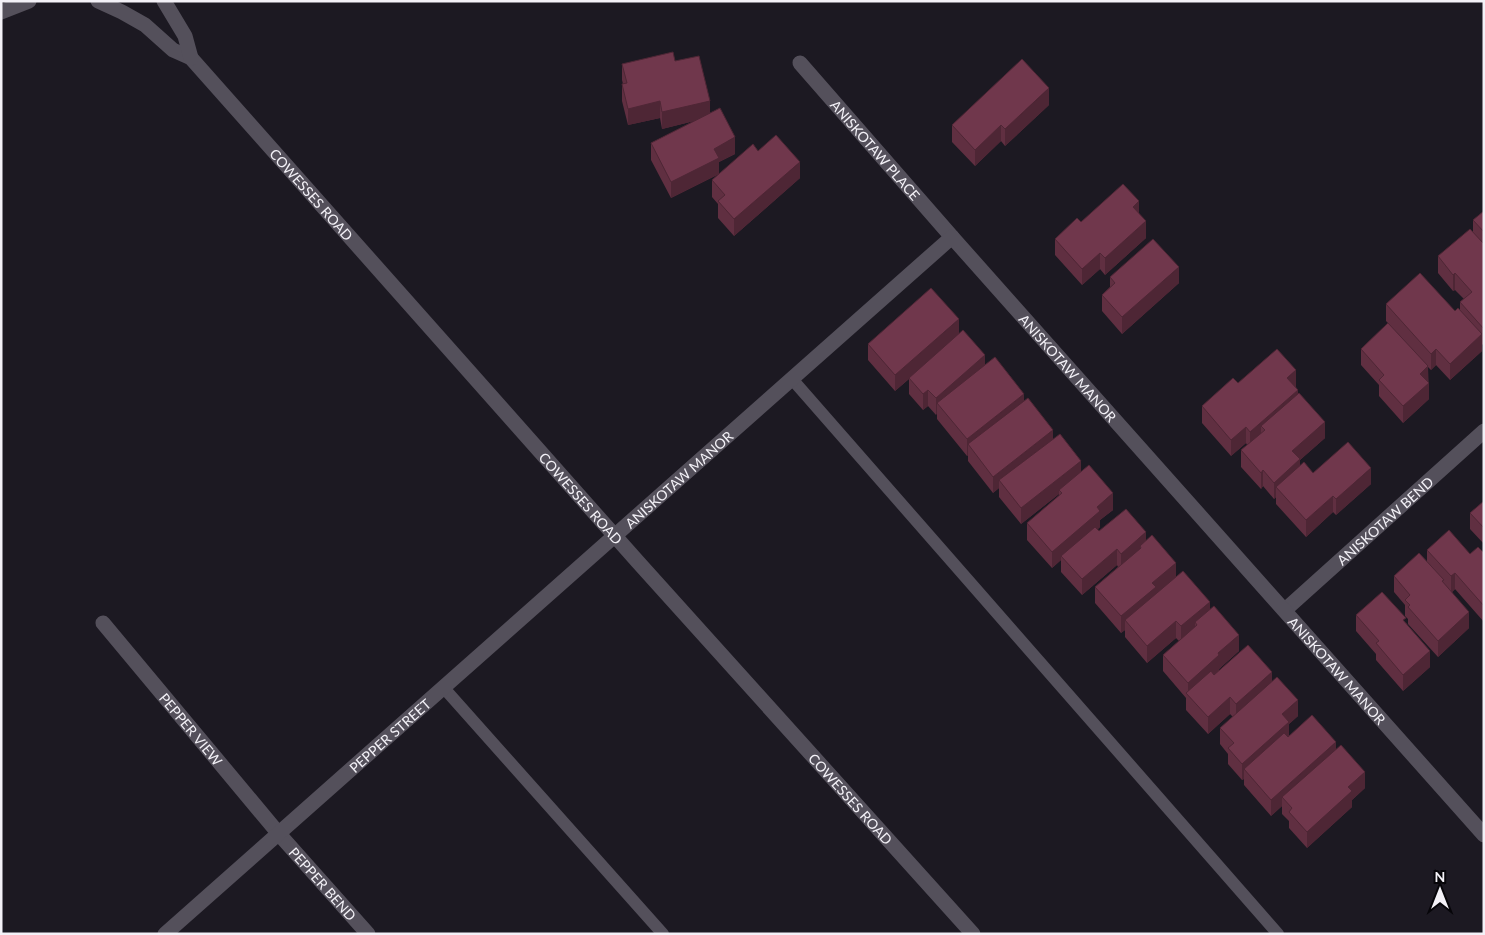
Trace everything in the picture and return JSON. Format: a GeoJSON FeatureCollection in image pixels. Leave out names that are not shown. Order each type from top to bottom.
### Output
{"type":"FeatureCollection","features":[{"type":"Feature","properties":{"kind":"street"},"geometry":{"type":"LineString","coordinates":[[1,12],[29,1]]}},
{"type":"Feature","properties":{"kind":"street","name":"COWESSES ROAD"},"geometry":{"type":"LineString","coordinates":[[98,1],[144,25],[173,50],[191,58],[615,536],[972,934]]}},
{"type":"Feature","properties":{"kind":"street","name":"COWESSES ROAD"},"geometry":{"type":"LineString","coordinates":[[164,1],[185,36],[191,58]]}},
{"type":"Feature","properties":{"kind":"street","name":"ANISKOTAW PLACE"},"geometry":{"type":"LineString","coordinates":[[800,63],[952,237]]}},
{"type":"Feature","properties":{"kind":"street","name":"ANISKOTAW MANOR"},"geometry":{"type":"LineString","coordinates":[[615,536],[952,237],[1484,836]]}},
{"type":"Feature","properties":{"kind":"street","name":"ANISKOTAW BEND"},"geometry":{"type":"LineString","coordinates":[[1285,610],[1484,431]]}},
{"type":"Feature","properties":{"kind":"street","name":"PEPPER STREET"},"geometry":{"type":"LineString","coordinates":[[165,934],[615,536]]}},
{"type":"Feature","properties":{"kind":"street","name":"PEPPER VIEW"},"geometry":{"type":"LineString","coordinates":[[103,623],[278,834]]}},
{"type":"Feature","properties":{"kind":"street","name":"PEPPER BEND"},"geometry":{"type":"LineString","coordinates":[[278,834],[368,934]]}},
{"type":"Feature","properties":{"kind":"lane"},"geometry":{"type":"LineString","coordinates":[[792,379],[1278,934]]}},
{"type":"Feature","properties":{"kind":"lane"},"geometry":{"type":"LineString","coordinates":[[443,687],[662,934]]}},
{"type":"Feature","properties":{"kind":"building"},"geometry":{"type":"Polygon","coordinates":[[[673,52],[675,61],[699,56],[710,101],[662,112],[660,101],[628,109],[622,84],[627,83],[622,64],[673,52]]]}},
{"type":"Feature","properties":{"kind":"building"},"geometry":{"type":"Polygon","coordinates":[[[1022,59],[1049,88],[1005,129],[1001,125],[975,150],[952,125],[1022,59]]]}},
{"type":"Feature","properties":{"kind":"building"},"geometry":{"type":"Polygon","coordinates":[[[720,108],[735,137],[714,149],[719,158],[671,182],[651,143],[720,108]]]}},
{"type":"Feature","properties":{"kind":"building"},"geometry":{"type":"Polygon","coordinates":[[[776,135],[800,162],[734,219],[718,201],[725,195],[712,180],[753,144],[758,151],[776,135]]]}},
{"type":"Feature","properties":{"kind":"building"},"geometry":{"type":"Polygon","coordinates":[[[1123,184],[1139,201],[1133,207],[1146,221],[1105,258],[1100,253],[1082,269],[1055,239],[1077,218],[1081,222],[1123,184]]]}},
{"type":"Feature","properties":{"kind":"building"},"geometry":{"type":"Polygon","coordinates":[[[1484,211],[1484,232],[1473,220],[1484,211]]]}},
{"type":"Feature","properties":{"kind":"building"},"geometry":{"type":"Polygon","coordinates":[[[1470,229],[1484,244],[1484,329],[1460,302],[1472,292],[1455,273],[1453,275],[1438,256],[1470,229]]]}},
{"type":"Feature","properties":{"kind":"building"},"geometry":{"type":"Polygon","coordinates":[[[1153,239],[1179,267],[1122,317],[1102,295],[1115,283],[1110,277],[1153,239]]]}},
{"type":"Feature","properties":{"kind":"building"},"geometry":{"type":"Polygon","coordinates":[[[1420,273],[1455,311],[1458,308],[1482,334],[1450,364],[1436,349],[1431,354],[1386,304],[1420,273]]]}},
{"type":"Feature","properties":{"kind":"building"},"geometry":{"type":"Polygon","coordinates":[[[931,288],[959,319],[895,375],[868,344],[931,288]]]}},
{"type":"Feature","properties":{"kind":"building"},"geometry":{"type":"Polygon","coordinates":[[[1388,323],[1428,366],[1420,374],[1429,383],[1403,406],[1379,380],[1384,375],[1361,349],[1388,323]]]}},
{"type":"Feature","properties":{"kind":"building"},"geometry":{"type":"Polygon","coordinates":[[[963,330],[985,355],[936,398],[928,390],[923,394],[909,378],[963,330]]]}},
{"type":"Feature","properties":{"kind":"building"},"geometry":{"type":"Polygon","coordinates":[[[1277,349],[1296,370],[1287,378],[1298,390],[1250,432],[1246,427],[1231,440],[1202,406],[1233,378],[1238,383],[1277,349]]]}},
{"type":"Feature","properties":{"kind":"building"},"geometry":{"type":"Polygon","coordinates":[[[995,357],[1024,394],[967,439],[937,403],[995,357]]]}},
{"type":"Feature","properties":{"kind":"building"},"geometry":{"type":"Polygon","coordinates":[[[1299,393],[1325,422],[1292,451],[1300,459],[1274,483],[1263,470],[1261,473],[1241,450],[1265,430],[1261,426],[1299,393]]]}},
{"type":"Feature","properties":{"kind":"building"},"geometry":{"type":"Polygon","coordinates":[[[1028,398],[1053,430],[993,477],[968,444],[1028,398]]]}},
{"type":"Feature","properties":{"kind":"building"},"geometry":{"type":"Polygon","coordinates":[[[1060,434],[1081,461],[1021,508],[999,480],[1060,434]]]}},
{"type":"Feature","properties":{"kind":"building"},"geometry":{"type":"Polygon","coordinates":[[[1348,442],[1371,468],[1336,499],[1333,496],[1306,520],[1276,487],[1304,462],[1313,473],[1348,442]]]}},
{"type":"Feature","properties":{"kind":"building"},"geometry":{"type":"Polygon","coordinates":[[[1089,465],[1113,493],[1097,507],[1100,511],[1052,552],[1027,523],[1062,493],[1059,490],[1089,465]]]}},
{"type":"Feature","properties":{"kind":"building"},"geometry":{"type":"Polygon","coordinates":[[[1484,501],[1484,528],[1470,513],[1484,501]]]}},
{"type":"Feature","properties":{"kind":"building"},"geometry":{"type":"Polygon","coordinates":[[[1126,509],[1146,532],[1121,554],[1117,549],[1082,579],[1061,556],[1095,527],[1099,531],[1126,509]]]}},
{"type":"Feature","properties":{"kind":"building"},"geometry":{"type":"Polygon","coordinates":[[[1449,530],[1470,554],[1478,547],[1484,553],[1484,606],[1455,573],[1451,576],[1427,550],[1449,530]]]}},
{"type":"Feature","properties":{"kind":"building"},"geometry":{"type":"Polygon","coordinates":[[[1152,535],[1176,563],[1152,583],[1156,587],[1121,616],[1095,587],[1141,548],[1140,546],[1152,535]]]}},
{"type":"Feature","properties":{"kind":"building"},"geometry":{"type":"Polygon","coordinates":[[[1419,553],[1444,580],[1442,581],[1469,612],[1438,641],[1408,607],[1410,605],[1405,600],[1410,595],[1394,576],[1419,553]]]}},
{"type":"Feature","properties":{"kind":"building"},"geometry":{"type":"Polygon","coordinates":[[[1183,571],[1210,602],[1181,626],[1176,621],[1147,646],[1125,620],[1183,571]]]}},
{"type":"Feature","properties":{"kind":"building"},"geometry":{"type":"Polygon","coordinates":[[[1382,592],[1406,618],[1403,620],[1430,651],[1403,675],[1376,643],[1379,641],[1356,615],[1382,592]]]}},
{"type":"Feature","properties":{"kind":"building"},"geometry":{"type":"Polygon","coordinates":[[[1214,606],[1239,635],[1188,683],[1163,655],[1197,625],[1195,622],[1214,606]]]}},
{"type":"Feature","properties":{"kind":"building"},"geometry":{"type":"Polygon","coordinates":[[[1248,645],[1272,672],[1236,704],[1230,697],[1208,717],[1186,693],[1211,671],[1214,675],[1248,645]]]}},
{"type":"Feature","properties":{"kind":"building"},"geometry":{"type":"Polygon","coordinates":[[[1277,677],[1298,700],[1282,714],[1289,722],[1242,764],[1228,748],[1234,743],[1220,728],[1277,677]]]}},
{"type":"Feature","properties":{"kind":"building"},"geometry":{"type":"Polygon","coordinates":[[[1312,715],[1336,742],[1271,800],[1244,769],[1284,733],[1288,737],[1312,715]]]}},
{"type":"Feature","properties":{"kind":"building"},"geometry":{"type":"Polygon","coordinates":[[[1341,745],[1365,772],[1348,787],[1352,791],[1307,832],[1289,812],[1292,808],[1282,797],[1341,745]]]}}]}
